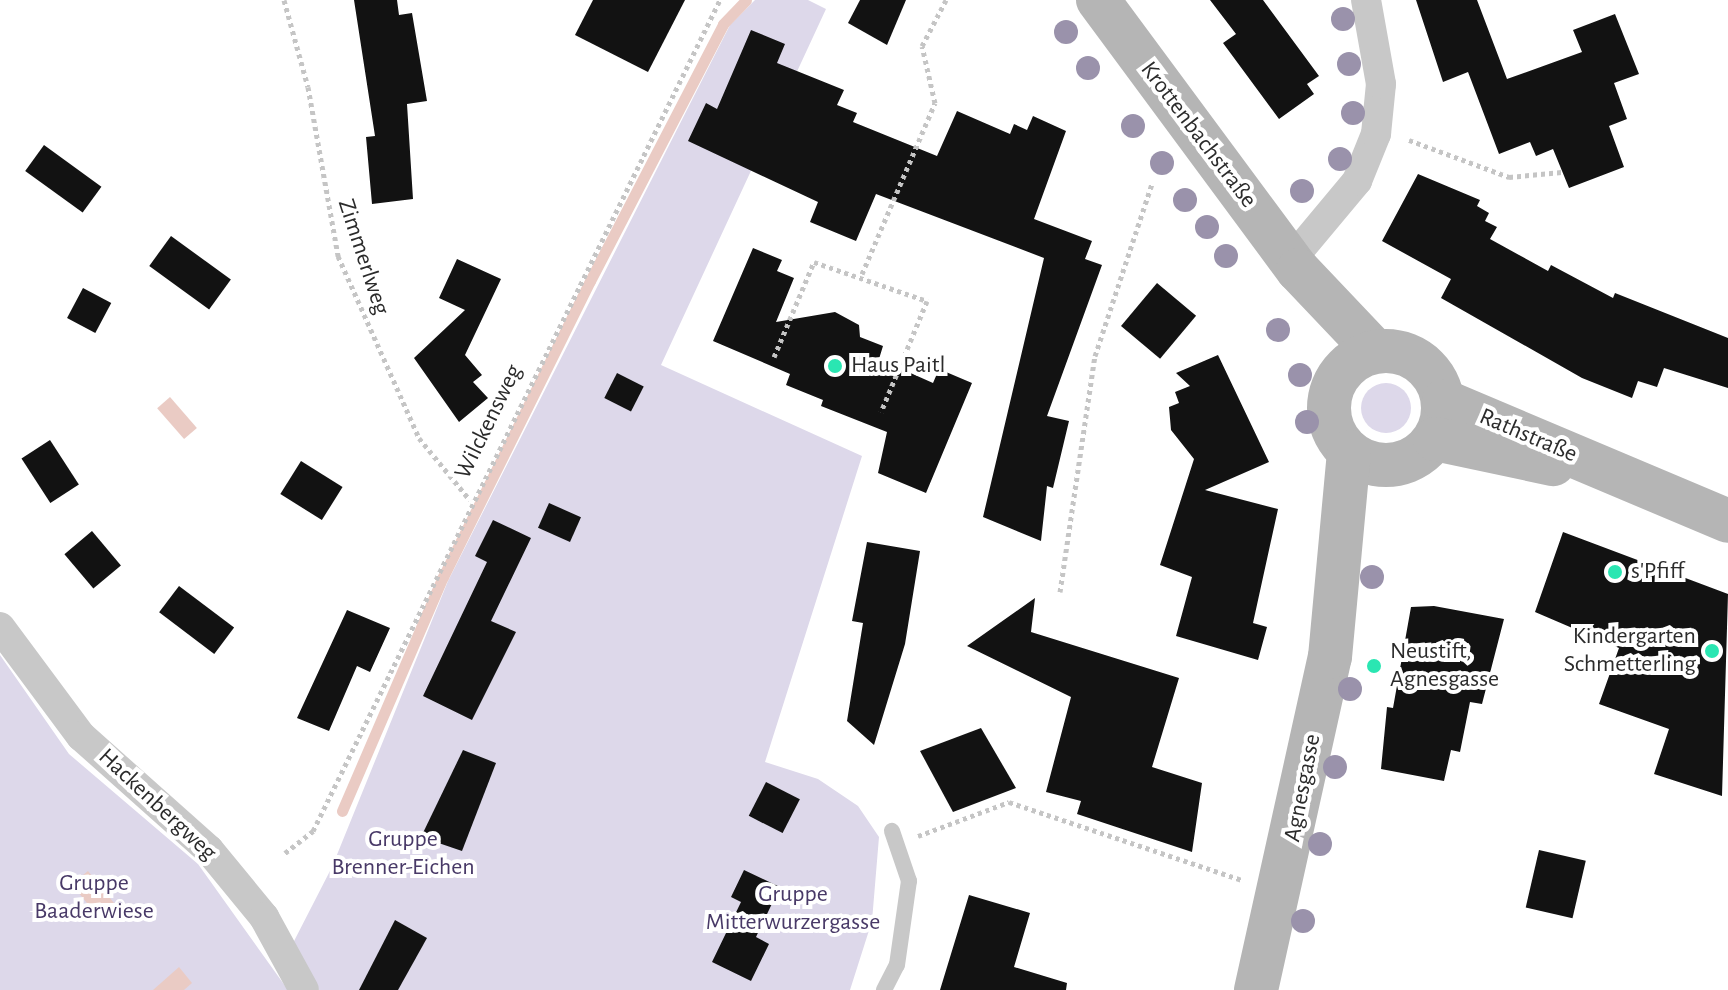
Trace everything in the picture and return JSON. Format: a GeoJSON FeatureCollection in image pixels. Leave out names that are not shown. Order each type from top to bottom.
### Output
{"type":"FeatureCollection","features":[{"type":"Feature","properties":{"kind":"main road","name":"Krottenbachstraße"},"geometry":{"type":"LineString","coordinates":[[1098,0],[1295,265],[1358,362]]}},
{"type":"Feature","properties":{"kind":"main road"},"geometry":{"type":"LineString","coordinates":[[1358,362],[1421,362],[1440,420],[1395,465],[1349,452],[1329,414],[1358,362]]}},
{"type":"Feature","properties":{"kind":"main road","name":"Rathstraße"},"geometry":{"type":"LineString","coordinates":[[1440,420],[1546,439],[1611,475],[1728,521]]}},
{"type":"Feature","properties":{"kind":"main road","name":"Agnesgasse"},"geometry":{"type":"LineString","coordinates":[[1256,990],[1279,895],[1342,584],[1349,452]]}},
{"type":"Feature","properties":{"kind":"main road","name":"Agnesgasse"},"geometry":{"type":"LineString","coordinates":[[1342,584],[1395,465]]}},
{"type":"Feature","properties":{"kind":"street"},"geometry":{"type":"LineString","coordinates":[[1295,265],[1357,181],[1376,134],[1381,84],[1366,0]]}},
{"type":"Feature","properties":{"kind":"street","name":"Hackenbergweg"},"geometry":{"type":"LineString","coordinates":[[0,627],[81,736],[209,850],[264,917],[304,990]]}},
{"type":"Feature","properties":{"kind":"lane"},"geometry":{"type":"LineString","coordinates":[[884,990],[905,925],[909,881],[895,838]]}},
{"type":"Feature","properties":{"kind":"path","name":"Zimmerlweg"},"geometry":{"type":"LineString","coordinates":[[284,0],[308,87],[338,256],[419,438],[470,500]]}},
{"type":"Feature","properties":{"kind":"path","name":"Wilckensweg"},"geometry":{"type":"LineString","coordinates":[[285,853],[313,831],[470,500],[720,0]]}},
{"type":"Feature","properties":{"kind":"path"},"geometry":{"type":"LineString","coordinates":[[774,357],[814,262],[859,281],[935,103],[922,46],[946,0]]}},
{"type":"Feature","properties":{"kind":"path"},"geometry":{"type":"LineString","coordinates":[[1376,134],[1509,177],[1562,172]]}},
{"type":"Feature","properties":{"kind":"path"},"geometry":{"type":"LineString","coordinates":[[1060,592],[1095,356],[1116,274],[1152,184]]}},
{"type":"Feature","properties":{"kind":"path"},"geometry":{"type":"LineString","coordinates":[[862,274],[927,301],[881,412]]}},
{"type":"Feature","properties":{"kind":"path"},"geometry":{"type":"LineString","coordinates":[[895,838],[1009,802],[1279,895]]}},
{"type":"Feature","properties":{"kind":"green space"},"geometry":{"type":"Polygon","coordinates":[[[755,0],[808,0],[826,9],[661,365],[862,456],[765,762],[818,779],[858,806],[879,837],[872,921],[850,990],[319,990],[292,945],[332,867],[448,581],[730,25],[755,0]]]}},
{"type":"Feature","properties":{"kind":"green space"},"geometry":{"type":"Polygon","coordinates":[[[1386,383],[1404,390],[1411,408],[1404,426],[1386,433],[1368,426],[1361,408],[1368,390],[1386,383]]]}},
{"type":"Feature","properties":{"kind":"green space","name":"Gruppe Baaderwiese"},"geometry":{"type":"Polygon","coordinates":[[[0,655],[69,754],[198,864],[288,990],[0,990],[0,655]]]}},
{"type":"Feature","properties":{"kind":"shaded area"},"geometry":{"type":"Polygon","coordinates":[[[170,397],[197,428],[184,439],[157,408],[170,397]]]}},
{"type":"Feature","properties":{"kind":"shaded area"},"geometry":{"type":"Polygon","coordinates":[[[88,871],[114,903],[97,916],[72,884],[88,871]]]}},
{"type":"Feature","properties":{"kind":"shaded area"},"geometry":{"type":"Polygon","coordinates":[[[179,967],[192,983],[184,990],[153,990],[179,967]]]}},
{"type":"Feature","properties":{"kind":"building"},"geometry":{"type":"Polygon","coordinates":[[[354,0],[397,0],[399,15],[412,13],[427,101],[407,104],[413,199],[372,204],[366,137],[375,136],[354,0]]]}},
{"type":"Feature","properties":{"kind":"building"},"geometry":{"type":"Polygon","coordinates":[[[593,0],[685,0],[648,72],[575,35],[593,0]]]}},
{"type":"Feature","properties":{"kind":"building"},"geometry":{"type":"Polygon","coordinates":[[[860,0],[906,0],[887,45],[848,23],[860,0]]]}},
{"type":"Feature","properties":{"kind":"building"},"geometry":{"type":"Polygon","coordinates":[[[1210,0],[1263,0],[1319,76],[1307,84],[1314,94],[1279,119],[1223,43],[1236,34],[1210,0]]]}},
{"type":"Feature","properties":{"kind":"building"},"geometry":{"type":"Polygon","coordinates":[[[1416,0],[1477,0],[1507,79],[1582,52],[1573,30],[1615,14],[1639,74],[1614,83],[1627,119],[1609,126],[1624,167],[1569,188],[1553,149],[1536,156],[1530,142],[1499,154],[1468,72],[1443,82],[1416,0]]]}},
{"type":"Feature","properties":{"kind":"building"},"geometry":{"type":"Polygon","coordinates":[[[751,30],[785,44],[777,63],[844,90],[837,105],[857,113],[853,122],[937,156],[957,111],[1010,134],[1014,124],[1027,130],[1033,116],[1066,131],[1034,219],[1092,241],[1085,259],[1102,265],[1047,416],[1069,421],[1053,488],[1047,486],[1041,541],[983,517],[1044,258],[876,194],[856,241],[810,222],[818,202],[688,141],[706,103],[717,109],[751,30]]]}},
{"type":"Feature","properties":{"kind":"building"},"geometry":{"type":"Polygon","coordinates":[[[44,145],[101,187],[83,213],[25,171],[44,145]]]}},
{"type":"Feature","properties":{"kind":"building"},"geometry":{"type":"Polygon","coordinates":[[[1418,174],[1480,200],[1477,206],[1489,213],[1485,221],[1497,227],[1490,239],[1548,271],[1551,265],[1613,298],[1615,293],[1728,338],[1728,388],[1664,368],[1657,387],[1638,381],[1632,398],[1582,378],[1441,298],[1451,279],[1382,241],[1418,174]]]}},
{"type":"Feature","properties":{"kind":"building"},"geometry":{"type":"Polygon","coordinates":[[[171,236],[231,279],[209,309],[149,266],[171,236]]]}},
{"type":"Feature","properties":{"kind":"building"},"geometry":{"type":"Polygon","coordinates":[[[753,248],[782,260],[777,271],[794,278],[776,322],[835,312],[859,325],[860,337],[883,346],[879,359],[933,383],[939,369],[972,383],[926,493],[878,473],[887,432],[821,406],[823,400],[786,385],[790,374],[713,341],[753,248]]]}},
{"type":"Feature","properties":{"kind":"building"},"geometry":{"type":"Polygon","coordinates":[[[457,259],[501,279],[465,355],[482,375],[473,382],[488,398],[459,422],[414,358],[465,310],[439,298],[457,259]]]}},
{"type":"Feature","properties":{"kind":"building"},"geometry":{"type":"Polygon","coordinates":[[[1157,283],[1196,316],[1160,359],[1121,326],[1157,283]]]}},
{"type":"Feature","properties":{"kind":"building"},"geometry":{"type":"Polygon","coordinates":[[[83,288],[111,303],[95,333],[67,318],[83,288]]]}},
{"type":"Feature","properties":{"kind":"building"},"geometry":{"type":"Polygon","coordinates":[[[1218,355],[1269,462],[1205,490],[1278,509],[1253,623],[1267,627],[1258,660],[1176,636],[1192,577],[1160,565],[1194,459],[1171,430],[1169,407],[1179,403],[1175,392],[1190,386],[1176,373],[1218,355]]]}},
{"type":"Feature","properties":{"kind":"building"},"geometry":{"type":"Polygon","coordinates":[[[617,373],[644,387],[631,412],[604,398],[617,373]]]}},
{"type":"Feature","properties":{"kind":"building"},"geometry":{"type":"Polygon","coordinates":[[[50,440],[79,484],[50,503],[21,459],[50,440]]]}},
{"type":"Feature","properties":{"kind":"building"},"geometry":{"type":"Polygon","coordinates":[[[301,461],[343,487],[322,520],[280,494],[301,461]]]}},
{"type":"Feature","properties":{"kind":"building"},"geometry":{"type":"Polygon","coordinates":[[[549,503],[581,517],[570,542],[538,528],[549,503]]]}},
{"type":"Feature","properties":{"kind":"building"},"geometry":{"type":"Polygon","coordinates":[[[493,520],[531,538],[491,621],[516,632],[472,720],[423,696],[487,562],[475,556],[493,520]]]}},
{"type":"Feature","properties":{"kind":"building"},"geometry":{"type":"Polygon","coordinates":[[[92,531],[121,565],[93,589],[64,554],[92,531]]]}},
{"type":"Feature","properties":{"kind":"building"},"geometry":{"type":"Polygon","coordinates":[[[1563,532],[1728,594],[1722,796],[1654,774],[1669,729],[1599,704],[1619,648],[1535,612],[1563,532]]]}},
{"type":"Feature","properties":{"kind":"building"},"geometry":{"type":"Polygon","coordinates":[[[867,542],[920,551],[905,644],[874,745],[847,721],[863,623],[852,621],[867,542]]]}},
{"type":"Feature","properties":{"kind":"building"},"geometry":{"type":"Polygon","coordinates":[[[179,586],[234,628],[214,654],[159,612],[179,586]]]}},
{"type":"Feature","properties":{"kind":"building"},"geometry":{"type":"Polygon","coordinates":[[[1035,598],[1031,632],[1179,678],[1152,767],[1202,783],[1192,852],[1077,814],[1081,801],[1046,792],[1071,697],[967,646],[1035,598]]]}},
{"type":"Feature","properties":{"kind":"building"},"geometry":{"type":"Polygon","coordinates":[[[1434,606],[1504,619],[1482,704],[1470,702],[1460,752],[1451,750],[1444,781],[1381,769],[1387,707],[1393,708],[1411,607],[1434,606]]]}},
{"type":"Feature","properties":{"kind":"building"},"geometry":{"type":"Polygon","coordinates":[[[347,610],[390,628],[370,672],[357,666],[329,731],[297,718],[347,610]]]}},
{"type":"Feature","properties":{"kind":"building"},"geometry":{"type":"Polygon","coordinates":[[[981,728],[1016,788],[953,812],[920,751],[981,728]]]}},
{"type":"Feature","properties":{"kind":"building"},"geometry":{"type":"Polygon","coordinates":[[[463,750],[496,763],[462,851],[421,837],[463,750]]]}},
{"type":"Feature","properties":{"kind":"building"},"geometry":{"type":"Polygon","coordinates":[[[766,782],[800,799],[783,833],[749,816],[766,782]]]}},
{"type":"Feature","properties":{"kind":"building"},"geometry":{"type":"Polygon","coordinates":[[[1539,850],[1586,861],[1572,918],[1526,907],[1539,850]]]}},
{"type":"Feature","properties":{"kind":"building"},"geometry":{"type":"Polygon","coordinates":[[[744,870],[780,887],[756,937],[769,944],[751,981],[712,962],[741,902],[731,897],[744,870]]]}},
{"type":"Feature","properties":{"kind":"building"},"geometry":{"type":"Polygon","coordinates":[[[969,895],[1030,913],[1014,967],[1067,983],[1066,990],[940,990],[969,895]]]}},
{"type":"Feature","properties":{"kind":"building"},"geometry":{"type":"Polygon","coordinates":[[[395,920],[427,938],[398,990],[359,990],[395,920]]]}},
{"type":"Feature","properties":{"kind":"waterway"},"geometry":{"type":"LineString","coordinates":[[342,811],[443,577],[590,281],[723,24],[746,0]]}},
{"type":"Feature","properties":{"kind":"place","name":"Haus Paitl"},"geometry":{"type":"Point","coordinates":[835,366]}},
{"type":"Feature","properties":{"kind":"place","name":"s'Pfiff"},"geometry":{"type":"Point","coordinates":[1615,572]}},
{"type":"Feature","properties":{"kind":"place","name":"Kindergarten Schmetterling"},"geometry":{"type":"Point","coordinates":[1712,651]}},
{"type":"Feature","properties":{"kind":"place","name":"Neustift, Agnesgasse"},"geometry":{"type":"Point","coordinates":[1374,666]}},
{"type":"Feature","properties":{"kind":"park label","name":"Gruppe Brenner-Eichen"},"geometry":{"type":"Point","coordinates":[403,854]}},
{"type":"Feature","properties":{"kind":"park label","name":"Gruppe Mitterwurzergasse"},"geometry":{"type":"Point","coordinates":[793,909]}}]}
